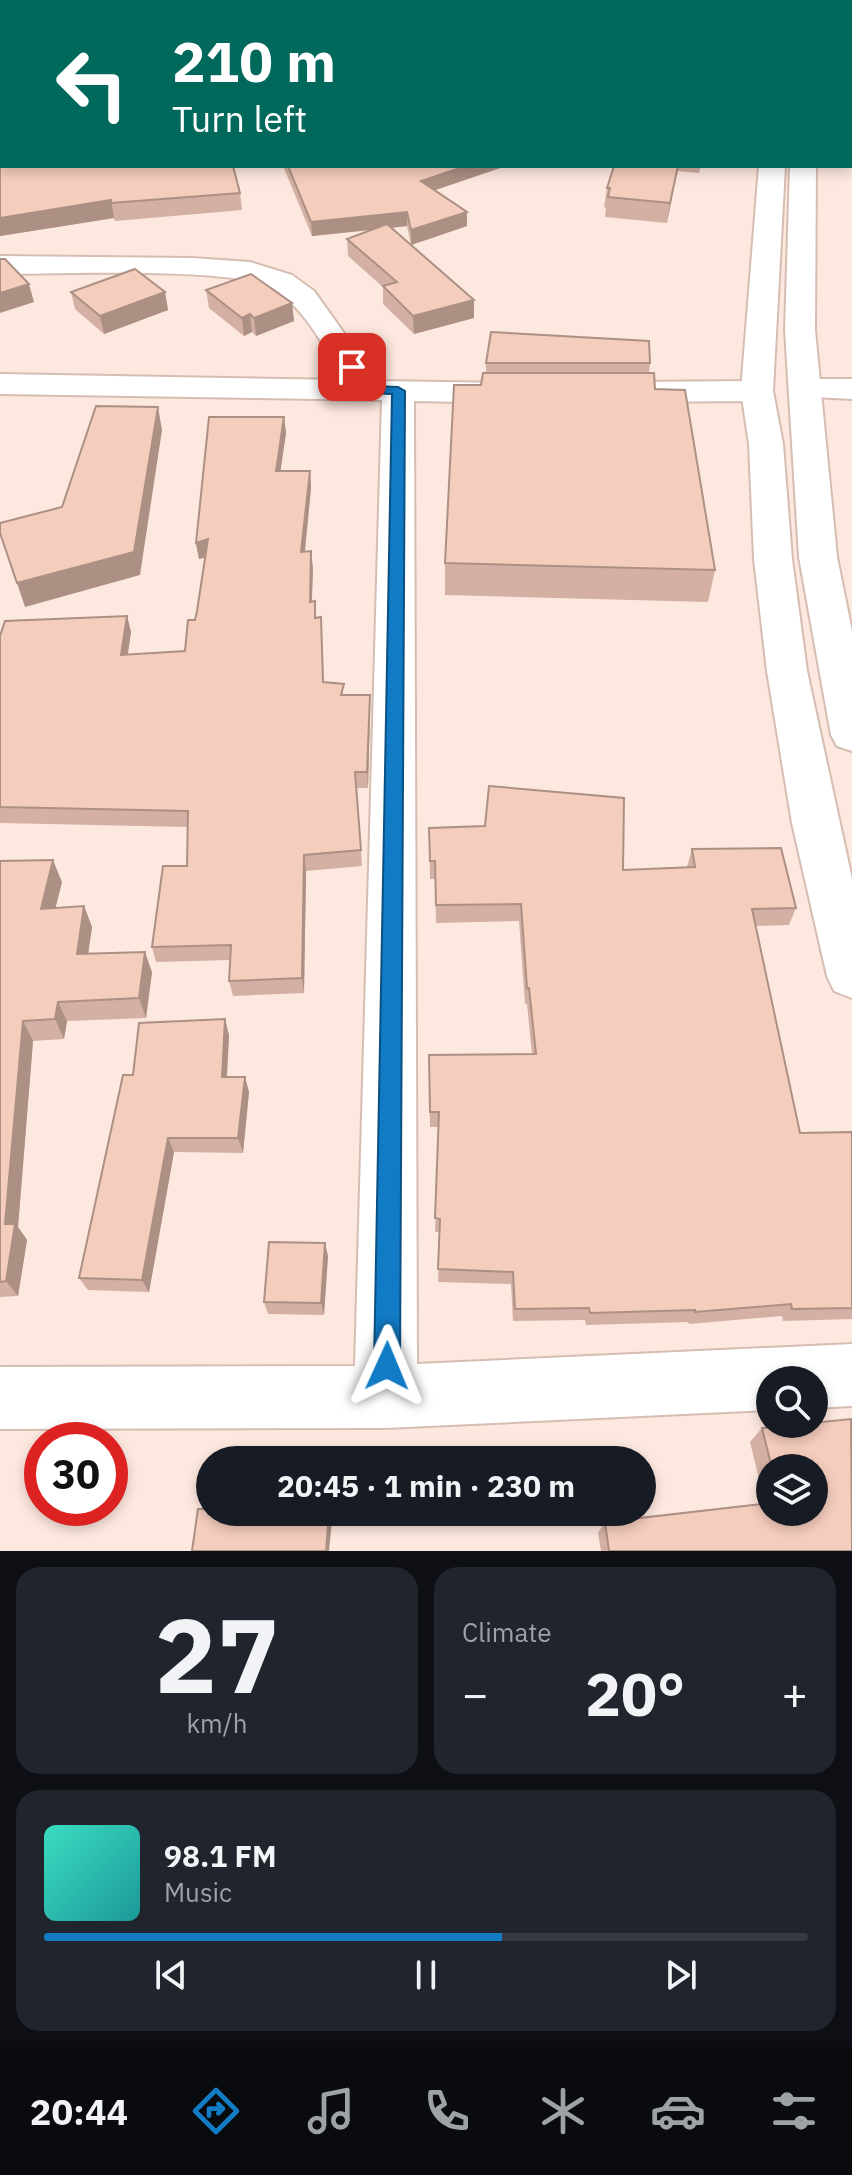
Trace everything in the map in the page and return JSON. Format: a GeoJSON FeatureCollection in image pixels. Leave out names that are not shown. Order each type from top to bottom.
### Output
{"type":"FeatureCollection","features":[{"type":"Feature","properties":{"kind":"main road"},"geometry":{"type":"LineString","coordinates":[[772,168],[757,391],[766,444],[773,559],[787,671],[815,823],[852,976]]}},
{"type":"Feature","properties":{"kind":"main road"},"geometry":{"type":"LineString","coordinates":[[803,168],[800,330],[818,557],[852,735]]}},
{"type":"Feature","properties":{"kind":"main road"},"geometry":{"type":"LineString","coordinates":[[0,265],[192,267],[250,271],[282,281],[304,297],[383,390],[386,1397]]}},
{"type":"Feature","properties":{"kind":"main road"},"geometry":{"type":"LineString","coordinates":[[0,384],[537,393]]}},
{"type":"Feature","properties":{"kind":"main road"},"geometry":{"type":"LineString","coordinates":[[805,389],[852,389]]}},
{"type":"Feature","properties":{"kind":"main road"},"geometry":{"type":"LineString","coordinates":[[600,392],[757,391]]}},
{"type":"Feature","properties":{"kind":"main road"},"geometry":{"type":"LineString","coordinates":[[0,1398],[386,1397],[852,1375]]}},
{"type":"Feature","properties":{"kind":"building"},"geometry":{"type":"Polygon","coordinates":[[[0,168],[234,168],[240,193],[111,203],[111,200],[0,218],[0,168]]]}},
{"type":"Feature","properties":{"kind":"building"},"geometry":{"type":"Polygon","coordinates":[[[289,168],[460,168],[421,181],[467,212],[411,230],[407,212],[311,222],[289,168]]]}},
{"type":"Feature","properties":{"kind":"building"},"geometry":{"type":"Polygon","coordinates":[[[613,168],[678,168],[670,203],[608,197],[610,188],[607,188],[613,168]]]}},
{"type":"Feature","properties":{"kind":"building"},"geometry":{"type":"Polygon","coordinates":[[[387,224],[474,300],[413,316],[383,286],[397,282],[347,239],[387,224]]]}},
{"type":"Feature","properties":{"kind":"building"},"geometry":{"type":"Polygon","coordinates":[[[0,259],[5,259],[29,284],[0,293],[0,259]]]}},
{"type":"Feature","properties":{"kind":"building"},"geometry":{"type":"Polygon","coordinates":[[[135,269],[165,292],[100,316],[71,292],[135,269]]]}},
{"type":"Feature","properties":{"kind":"building"},"geometry":{"type":"Polygon","coordinates":[[[251,274],[292,303],[254,318],[250,314],[242,318],[206,290],[251,274]]]}},
{"type":"Feature","properties":{"kind":"building"},"geometry":{"type":"Polygon","coordinates":[[[491,332],[649,341],[650,363],[486,363],[491,332]]]}},
{"type":"Feature","properties":{"kind":"building"},"geometry":{"type":"Polygon","coordinates":[[[483,373],[654,373],[655,389],[685,390],[715,570],[445,563],[454,385],[481,385],[483,373]]]}},
{"type":"Feature","properties":{"kind":"building"},"geometry":{"type":"Polygon","coordinates":[[[96,406],[158,407],[134,552],[17,583],[0,533],[0,523],[62,507],[96,406]]]}},
{"type":"Feature","properties":{"kind":"building"},"geometry":{"type":"Polygon","coordinates":[[[209,417],[284,417],[276,471],[310,471],[301,552],[311,551],[310,602],[315,601],[315,618],[321,617],[323,682],[344,684],[341,695],[370,695],[367,772],[355,772],[361,850],[304,855],[302,978],[229,981],[231,945],[152,947],[163,866],[187,866],[188,811],[0,807],[0,636],[5,621],[127,616],[121,655],[185,651],[188,620],[195,620],[197,611],[208,539],[196,543],[209,417]]]}},
{"type":"Feature","properties":{"kind":"building"},"geometry":{"type":"Polygon","coordinates":[[[489,786],[624,798],[623,870],[695,867],[692,849],[781,848],[796,908],[752,909],[800,1133],[852,1132],[852,1308],[792,1309],[791,1304],[695,1312],[590,1313],[589,1308],[515,1309],[513,1272],[438,1269],[440,1219],[435,1218],[439,1112],[430,1112],[429,1055],[536,1054],[521,904],[436,905],[435,861],[430,861],[429,828],[485,826],[489,786]]]}},
{"type":"Feature","properties":{"kind":"building"},"geometry":{"type":"Polygon","coordinates":[[[53,860],[41,909],[84,906],[77,954],[145,952],[139,998],[58,1002],[55,1019],[23,1021],[5,1224],[15,1224],[6,1281],[0,1282],[0,861],[53,860]]]}},
{"type":"Feature","properties":{"kind":"building"},"geometry":{"type":"Polygon","coordinates":[[[225,1019],[222,1077],[245,1077],[238,1138],[168,1138],[142,1280],[79,1278],[123,1075],[133,1075],[139,1023],[225,1019]]]}},
{"type":"Feature","properties":{"kind":"building"},"geometry":{"type":"Polygon","coordinates":[[[269,1242],[325,1243],[321,1303],[264,1302],[269,1242]]]}},
{"type":"Feature","properties":{"kind":"building"},"geometry":{"type":"Polygon","coordinates":[[[851,1419],[852,1551],[609,1551],[606,1526],[656,1526],[656,1516],[756,1505],[756,1526],[828,1526],[828,1454],[768,1454],[764,1438],[828,1438],[828,1421],[851,1419]]]}},
{"type":"Feature","properties":{"kind":"building"},"geometry":{"type":"Polygon","coordinates":[[[196,1523],[196,1526],[328,1526],[326,1551],[192,1551],[196,1523]]]}},
{"type":"Feature","properties":{"kind":"route"},"geometry":{"type":"LineString","coordinates":[[352,367],[368,390],[398,391],[387,1366]]}}]}
